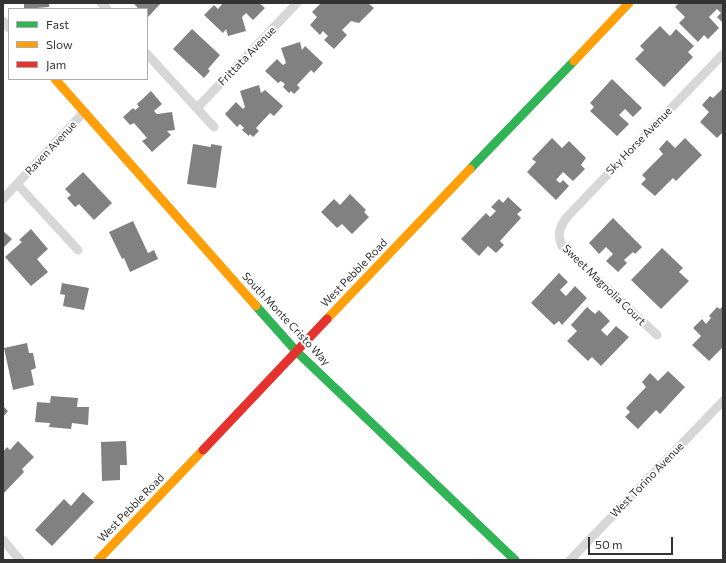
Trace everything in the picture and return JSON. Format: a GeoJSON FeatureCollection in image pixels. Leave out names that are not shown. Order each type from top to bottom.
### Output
{"type":"FeatureCollection","features":[{"type":"Feature","properties":{"kind":"street","name":"Frittata Avenue"},"geometry":{"type":"LineString","coordinates":[[197,108],[297,3]]}},
{"type":"Feature","properties":{"kind":"street","name":"West Pebble Road"},"geometry":{"type":"LineString","coordinates":[[98,560],[629,3]]}},
{"type":"Feature","properties":{"kind":"street","name":"Sky Horse Avenue"},"geometry":{"type":"LineString","coordinates":[[559,231],[567,217],[723,54]]}},
{"type":"Feature","properties":{"kind":"street"},"geometry":{"type":"LineString","coordinates":[[148,55],[214,127]]}},
{"type":"Feature","properties":{"kind":"street","name":"South Monte Cristo Way"},"geometry":{"type":"LineString","coordinates":[[56,80],[296,351],[516,560]]}},
{"type":"Feature","properties":{"kind":"street","name":"Raven Avenue"},"geometry":{"type":"LineString","coordinates":[[3,199],[84,112]]}},
{"type":"Feature","properties":{"kind":"street","name":"Raven Avenue"},"geometry":{"type":"LineString","coordinates":[[17,184],[78,250]]}},
{"type":"Feature","properties":{"kind":"street","name":"Sweet Magnolia Court"},"geometry":{"type":"LineString","coordinates":[[559,231],[559,238],[562,246],[657,335]]}},
{"type":"Feature","properties":{"kind":"street","name":"West Torino Avenue"},"geometry":{"type":"LineString","coordinates":[[570,560],[723,401]]}},
{"type":"Feature","properties":{"kind":"street"},"geometry":{"type":"LineString","coordinates":[[3,540],[20,560]]}},
{"type":"Feature","properties":{"kind":"building"},"geometry":{"type":"Polygon","coordinates":[[[24,3],[49,3],[49,7],[24,8],[24,3]]]}},
{"type":"Feature","properties":{"kind":"building"},"geometry":{"type":"Polygon","coordinates":[[[133,3],[161,3],[148,17],[148,8],[138,8],[133,3]]]}},
{"type":"Feature","properties":{"kind":"building"},"geometry":{"type":"Polygon","coordinates":[[[223,3],[259,3],[265,8],[253,20],[246,13],[242,17],[246,31],[228,36],[226,29],[223,33],[204,15],[214,5],[218,9],[223,3]]]}},
{"type":"Feature","properties":{"kind":"building"},"geometry":{"type":"Polygon","coordinates":[[[321,3],[368,3],[374,8],[359,23],[351,21],[342,30],[347,35],[334,49],[324,40],[328,36],[323,31],[320,35],[310,25],[317,17],[312,12],[321,3]]]}},
{"type":"Feature","properties":{"kind":"building"},"geometry":{"type":"Polygon","coordinates":[[[679,3],[723,3],[723,23],[717,17],[721,13],[717,9],[709,17],[719,28],[708,39],[704,35],[698,42],[679,23],[685,17],[675,7],[679,3]]]}},
{"type":"Feature","properties":{"kind":"building"},"geometry":{"type":"Polygon","coordinates":[[[660,26],[670,36],[676,29],[694,46],[688,52],[693,57],[664,87],[635,59],[644,50],[640,46],[660,26]]]}},
{"type":"Feature","properties":{"kind":"building"},"geometry":{"type":"Polygon","coordinates":[[[192,29],[220,55],[208,69],[210,71],[204,78],[173,49],[192,29]]]}},
{"type":"Feature","properties":{"kind":"building"},"geometry":{"type":"Polygon","coordinates":[[[300,42],[302,50],[305,46],[323,63],[314,73],[311,70],[297,85],[300,88],[294,94],[291,91],[289,93],[283,87],[285,84],[281,81],[278,83],[265,71],[277,59],[283,65],[286,63],[281,48],[300,42]]]}},
{"type":"Feature","properties":{"kind":"building"},"geometry":{"type":"Polygon","coordinates":[[[612,79],[642,108],[633,117],[625,109],[619,115],[629,124],[617,136],[590,111],[594,107],[590,103],[612,79]]]}},
{"type":"Feature","properties":{"kind":"building"},"geometry":{"type":"Polygon","coordinates":[[[259,85],[261,93],[265,90],[283,106],[274,116],[270,113],[256,128],[259,131],[253,137],[250,134],[249,136],[242,130],[244,128],[240,124],[237,127],[225,114],[236,102],[243,109],[245,107],[240,91],[259,85]]]}},
{"type":"Feature","properties":{"kind":"building"},"geometry":{"type":"Polygon","coordinates":[[[723,88],[723,132],[717,138],[700,122],[709,112],[702,105],[710,96],[713,98],[723,88]]]}},
{"type":"Feature","properties":{"kind":"building"},"geometry":{"type":"Polygon","coordinates":[[[151,91],[162,104],[154,111],[157,114],[172,112],[175,130],[167,131],[171,135],[152,152],[142,141],[147,138],[134,123],[130,125],[123,117],[133,108],[135,110],[139,107],[137,104],[151,91]]]}},
{"type":"Feature","properties":{"kind":"building"},"geometry":{"type":"Polygon","coordinates":[[[552,138],[562,148],[569,141],[586,158],[581,165],[585,169],[573,181],[563,172],[556,180],[560,183],[563,180],[569,186],[556,200],[527,172],[536,162],[532,159],[552,138]]]}},
{"type":"Feature","properties":{"kind":"building"},"geometry":{"type":"Polygon","coordinates":[[[685,138],[702,155],[676,181],[673,178],[655,196],[641,184],[646,179],[642,175],[663,154],[659,149],[667,140],[675,148],[685,138]]]}},
{"type":"Feature","properties":{"kind":"building"},"geometry":{"type":"Polygon","coordinates":[[[193,144],[211,147],[211,144],[222,146],[216,188],[187,184],[193,144]]]}},
{"type":"Feature","properties":{"kind":"building"},"geometry":{"type":"Polygon","coordinates":[[[83,172],[112,203],[94,220],[79,204],[75,207],[67,198],[71,195],[65,189],[83,172]]]}},
{"type":"Feature","properties":{"kind":"building"},"geometry":{"type":"Polygon","coordinates":[[[350,194],[366,210],[364,212],[369,217],[352,234],[342,224],[337,228],[321,212],[334,199],[340,205],[350,194]]]}},
{"type":"Feature","properties":{"kind":"building"},"geometry":{"type":"Polygon","coordinates":[[[508,197],[522,210],[517,214],[521,218],[500,241],[504,245],[496,253],[488,246],[479,256],[461,239],[486,213],[490,217],[496,211],[491,207],[499,199],[503,203],[508,197]]]}},
{"type":"Feature","properties":{"kind":"building"},"geometry":{"type":"Polygon","coordinates":[[[613,218],[642,247],[635,254],[633,252],[624,260],[627,263],[618,272],[606,261],[613,254],[606,247],[599,254],[589,243],[613,218]]]}},
{"type":"Feature","properties":{"kind":"building"},"geometry":{"type":"Polygon","coordinates":[[[133,221],[148,253],[154,250],[158,259],[130,272],[109,232],[133,221]]]}},
{"type":"Feature","properties":{"kind":"building"},"geometry":{"type":"Polygon","coordinates":[[[31,229],[48,249],[37,259],[48,272],[31,286],[5,257],[22,242],[19,240],[31,229]]]}},
{"type":"Feature","properties":{"kind":"building"},"geometry":{"type":"Polygon","coordinates":[[[3,231],[12,239],[3,248],[3,231]]]}},
{"type":"Feature","properties":{"kind":"building"},"geometry":{"type":"Polygon","coordinates":[[[662,248],[683,268],[679,272],[689,281],[661,309],[631,280],[662,248]]]}},
{"type":"Feature","properties":{"kind":"building"},"geometry":{"type":"Polygon","coordinates":[[[559,273],[568,282],[560,290],[566,296],[575,286],[587,298],[562,325],[559,321],[554,325],[531,303],[559,273]]]}},
{"type":"Feature","properties":{"kind":"building"},"geometry":{"type":"Polygon","coordinates":[[[62,283],[89,288],[84,310],[63,306],[65,295],[60,294],[62,283]]]}},
{"type":"Feature","properties":{"kind":"building"},"geometry":{"type":"Polygon","coordinates":[[[723,306],[723,347],[709,361],[692,345],[701,336],[693,328],[702,319],[706,324],[711,318],[709,316],[717,307],[720,309],[723,306]]]}},
{"type":"Feature","properties":{"kind":"building"},"geometry":{"type":"Polygon","coordinates":[[[587,307],[595,314],[599,310],[610,321],[601,330],[607,336],[616,326],[629,337],[601,366],[592,357],[588,361],[567,341],[577,331],[571,325],[587,307]]]}},
{"type":"Feature","properties":{"kind":"building"},"geometry":{"type":"Polygon","coordinates":[[[27,343],[29,353],[33,353],[36,368],[31,370],[34,385],[13,390],[4,348],[27,343]]]}},
{"type":"Feature","properties":{"kind":"building"},"geometry":{"type":"Polygon","coordinates":[[[668,371],[685,387],[660,414],[656,410],[638,429],[625,417],[630,412],[626,408],[646,387],[642,382],[650,373],[658,381],[668,371]]]}},
{"type":"Feature","properties":{"kind":"building"},"geometry":{"type":"Polygon","coordinates":[[[51,396],[78,398],[77,407],[89,407],[88,425],[72,423],[71,429],[49,427],[50,423],[35,422],[37,402],[50,403],[51,396]]]}},
{"type":"Feature","properties":{"kind":"building"},"geometry":{"type":"Polygon","coordinates":[[[3,406],[8,411],[3,417],[3,406]]]}},
{"type":"Feature","properties":{"kind":"building"},"geometry":{"type":"Polygon","coordinates":[[[18,441],[34,457],[22,469],[24,472],[3,494],[3,452],[7,447],[10,450],[18,441]]]}},
{"type":"Feature","properties":{"kind":"building"},"geometry":{"type":"Polygon","coordinates":[[[126,441],[127,465],[120,465],[120,480],[102,481],[101,442],[126,441]]]}},
{"type":"Feature","properties":{"kind":"building"},"geometry":{"type":"Polygon","coordinates":[[[83,492],[94,502],[52,546],[35,530],[64,499],[71,506],[83,492]]]}},
{"type":"Feature","properties":{"kind":"traffic: fast"},"geometry":{"type":"LineString","coordinates":[[470,169],[574,61]]}},
{"type":"Feature","properties":{"kind":"traffic: fast"},"geometry":{"type":"LineString","coordinates":[[256,306],[296,351],[515,560]]}},
{"type":"Feature","properties":{"kind":"traffic: slow"},"geometry":{"type":"LineString","coordinates":[[574,61],[629,3]]}},
{"type":"Feature","properties":{"kind":"traffic: slow"},"geometry":{"type":"LineString","coordinates":[[56,80],[256,306]]}},
{"type":"Feature","properties":{"kind":"traffic: slow"},"geometry":{"type":"LineString","coordinates":[[327,319],[470,169]]}},
{"type":"Feature","properties":{"kind":"traffic: slow"},"geometry":{"type":"LineString","coordinates":[[98,560],[203,450]]}},
{"type":"Feature","properties":{"kind":"traffic: jam"},"geometry":{"type":"LineString","coordinates":[[203,450],[327,319]]}}]}
